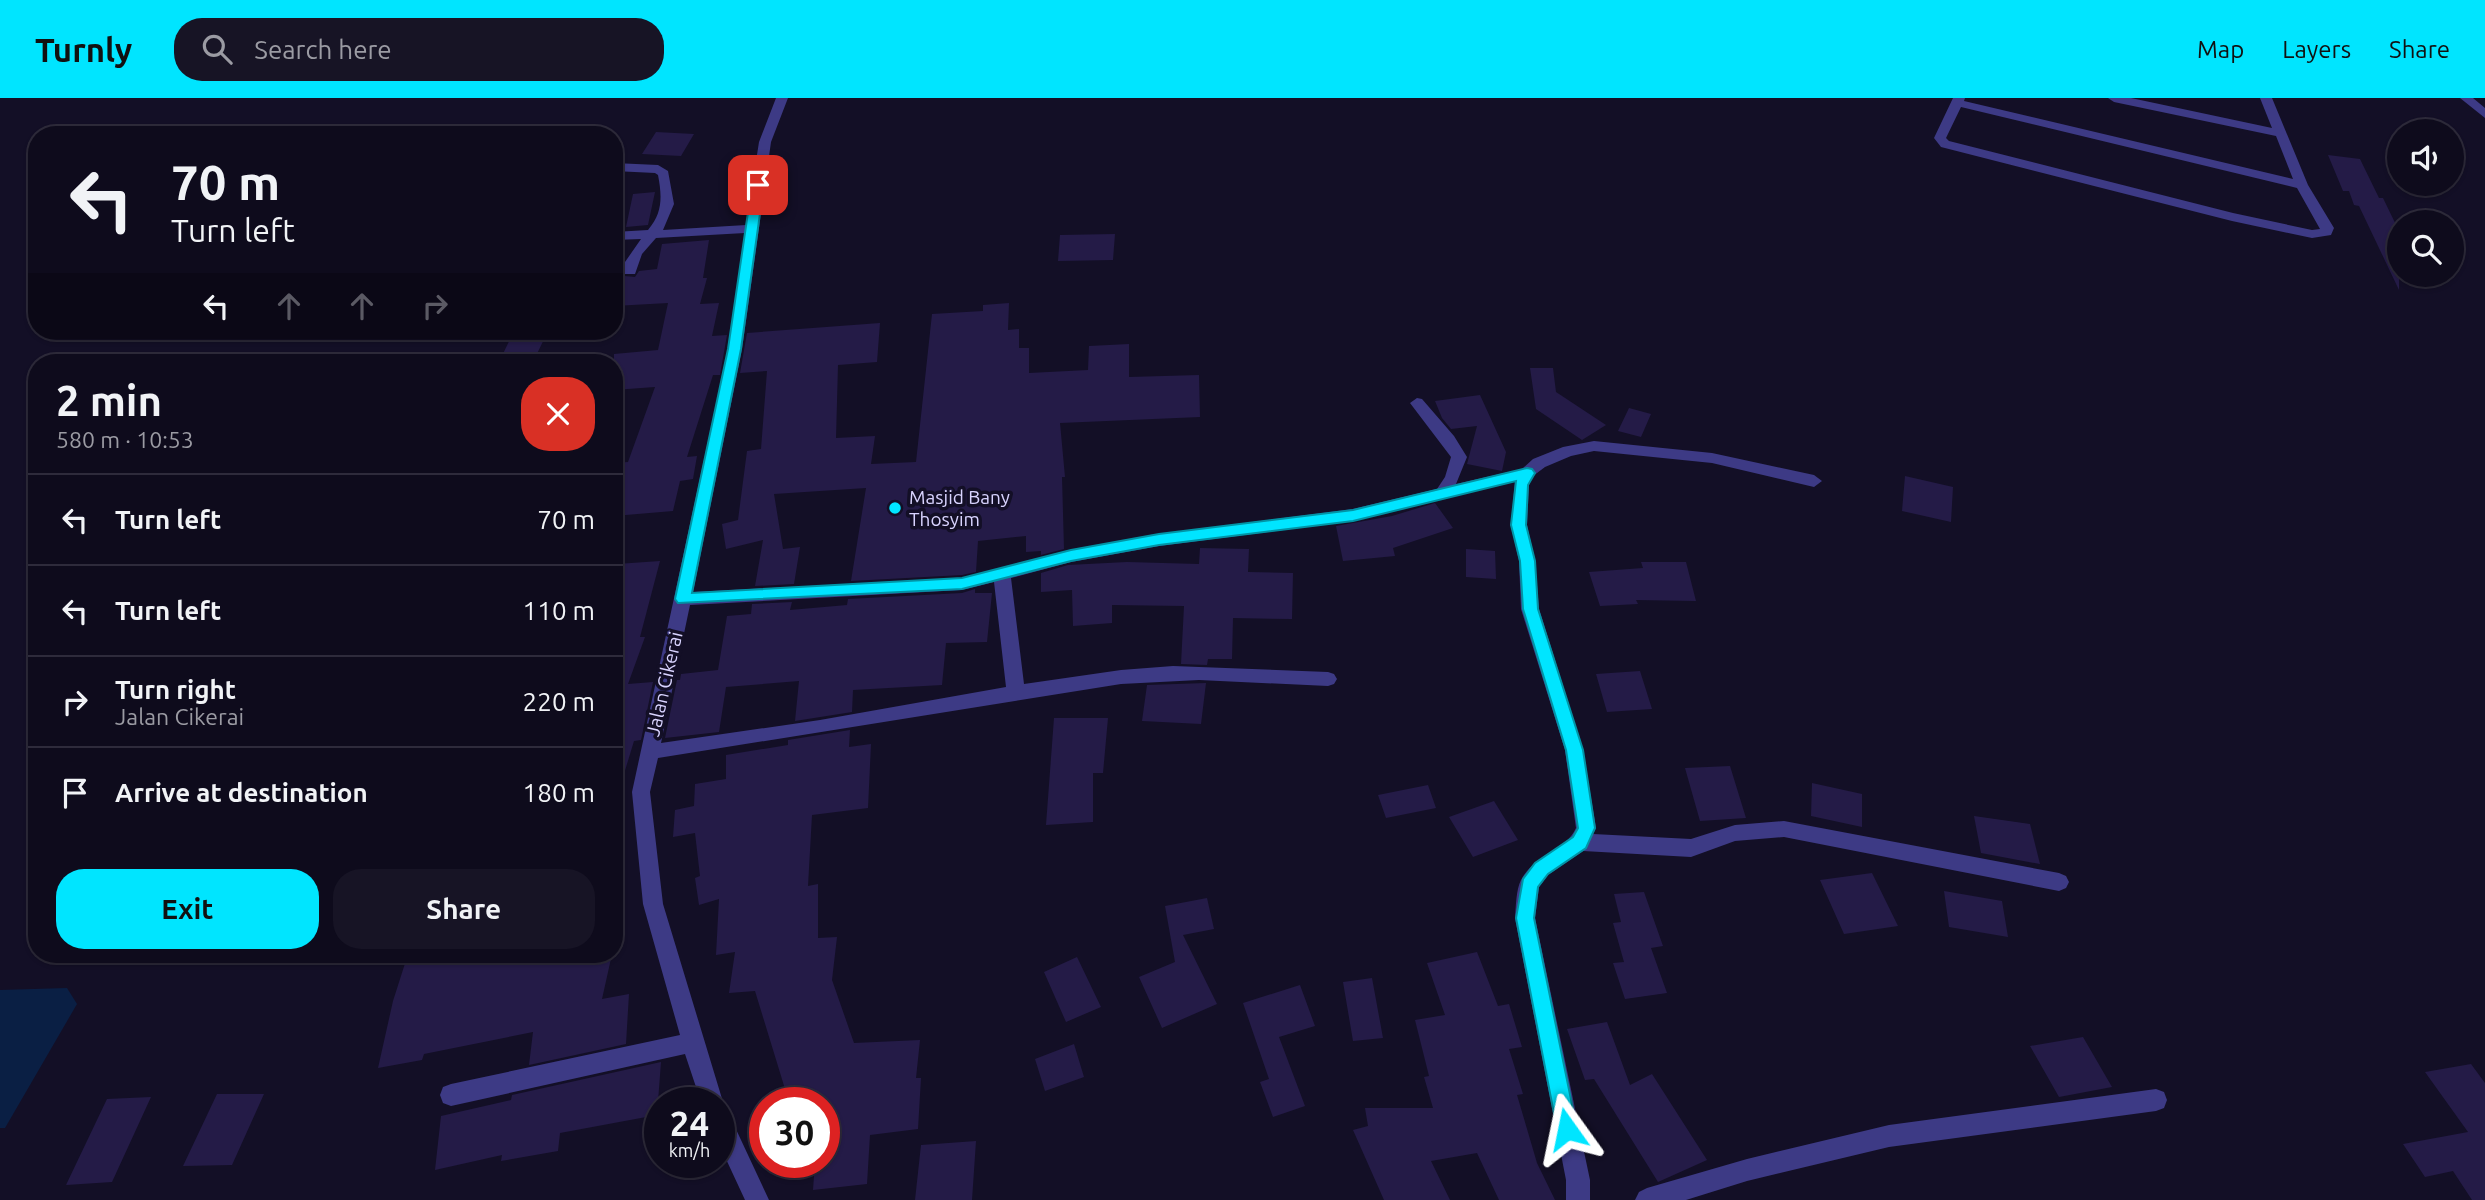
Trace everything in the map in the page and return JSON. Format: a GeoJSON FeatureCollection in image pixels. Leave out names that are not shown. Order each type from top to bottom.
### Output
{"type":"FeatureCollection","features":[{"type":"Feature","properties":{"kind":"street","name":"Jalan Cikerai"},"geometry":{"type":"LineString","coordinates":[[707,1087],[653,904],[640,792],[735,349],[750,229],[765,142],[782,98]]}},
{"type":"Feature","properties":{"kind":"street"},"geometry":{"type":"LineString","coordinates":[[2114,98],[2279,133]]}},
{"type":"Feature","properties":{"kind":"street"},"geometry":{"type":"LineString","coordinates":[[2266,98],[2302,185],[2325,223],[2326,232],[2312,234],[2232,217],[1945,144],[1940,138],[1958,100],[2302,185]]}},
{"type":"Feature","properties":{"kind":"street"},"geometry":{"type":"LineString","coordinates":[[2466,98],[2485,114]]}},
{"type":"Feature","properties":{"kind":"street"},"geometry":{"type":"LineString","coordinates":[[623,167],[658,169],[664,174],[665,214],[652,236],[631,257],[630,271]]}},
{"type":"Feature","properties":{"kind":"street"},"geometry":{"type":"LineString","coordinates":[[623,236],[750,229]]}},
{"type":"Feature","properties":{"kind":"street"},"geometry":{"type":"LineString","coordinates":[[1417,403],[1449,440],[1459,457],[1453,477],[1443,493]]}},
{"type":"Feature","properties":{"kind":"street"},"geometry":{"type":"LineString","coordinates":[[1578,1200],[1578,1180],[1525,918],[1529,884],[1541,869],[1580,842],[1586,828],[1574,750],[1531,609],[1528,561],[1519,525],[1521,485],[1527,473],[1539,463],[1568,451],[1594,446],[1712,458],[1814,481]]}},
{"type":"Feature","properties":{"kind":"street"},"geometry":{"type":"LineString","coordinates":[[683,599],[962,584],[1071,556],[1159,540],[1353,515],[1527,473]]}},
{"type":"Feature","properties":{"kind":"street"},"geometry":{"type":"LineString","coordinates":[[1002,575],[1016,692]]}},
{"type":"Feature","properties":{"kind":"street"},"geometry":{"type":"LineString","coordinates":[[649,752],[1122,677],[1185,673],[1328,679]]}},
{"type":"Feature","properties":{"kind":"street"},"geometry":{"type":"LineString","coordinates":[[1580,842],[1690,848],[1735,833],[1784,829],[2059,882]]}},
{"type":"Feature","properties":{"kind":"street"},"geometry":{"type":"LineString","coordinates":[[451,1095],[692,1042]]}},
{"type":"Feature","properties":{"kind":"street"},"geometry":{"type":"LineString","coordinates":[[1647,1200],[1747,1170],[1889,1136],[2156,1100]]}},
{"type":"Feature","properties":{"kind":"street"},"geometry":{"type":"LineString","coordinates":[[735,1153],[757,1200]]}},
{"type":"Feature","properties":{"kind":"water"},"geometry":{"type":"Polygon","coordinates":[[[67,988],[77,1004],[5,1128],[0,1128],[0,990],[67,988]]]}},
{"type":"Feature","properties":{"kind":"building"},"geometry":{"type":"Polygon","coordinates":[[[656,132],[694,134],[681,156],[642,154],[656,132]]]}},
{"type":"Feature","properties":{"kind":"building"},"geometry":{"type":"Polygon","coordinates":[[[2328,155],[2360,159],[2379,198],[2383,198],[2389,210],[2387,265],[2359,206],[2354,205],[2349,191],[2343,191],[2328,155]]]}},
{"type":"Feature","properties":{"kind":"building"},"geometry":{"type":"Polygon","coordinates":[[[655,192],[648,225],[626,227],[633,194],[655,192]]]}},
{"type":"Feature","properties":{"kind":"building"},"geometry":{"type":"Polygon","coordinates":[[[1115,234],[1113,260],[1058,261],[1060,235],[1115,234]]]}},
{"type":"Feature","properties":{"kind":"building"},"geometry":{"type":"Polygon","coordinates":[[[709,240],[703,278],[707,278],[700,304],[719,303],[712,336],[727,335],[720,375],[713,375],[687,457],[697,456],[693,479],[680,481],[673,511],[623,515],[623,462],[628,462],[655,387],[623,389],[623,354],[614,354],[658,350],[668,303],[623,306],[623,276],[635,277],[639,271],[657,269],[662,244],[709,240]]]}},
{"type":"Feature","properties":{"kind":"building"},"geometry":{"type":"Polygon","coordinates":[[[1009,303],[1008,330],[1019,329],[1019,348],[1029,348],[1029,373],[1088,370],[1089,346],[1129,344],[1129,377],[1199,375],[1200,417],[1060,423],[1065,477],[1062,477],[1064,549],[1041,555],[1041,551],[1026,552],[1026,536],[978,541],[976,572],[962,575],[851,581],[866,488],[774,494],[783,549],[800,547],[794,584],[755,586],[763,540],[726,549],[722,524],[738,520],[747,451],[761,449],[767,371],[740,373],[747,333],[880,323],[877,362],[838,365],[836,438],[875,436],[871,464],[916,462],[932,314],[983,311],[983,305],[1009,303]]]}},
{"type":"Feature","properties":{"kind":"building"},"geometry":{"type":"Polygon","coordinates":[[[510,340],[544,340],[537,354],[503,354],[510,340]]]}},
{"type":"Feature","properties":{"kind":"building"},"geometry":{"type":"Polygon","coordinates":[[[1530,368],[1553,368],[1556,392],[1606,425],[1582,440],[1536,409],[1530,368]]]}},
{"type":"Feature","properties":{"kind":"building"},"geometry":{"type":"Polygon","coordinates":[[[1480,395],[1506,452],[1502,471],[1467,464],[1477,426],[1451,429],[1442,418],[1435,401],[1480,395]]]}},
{"type":"Feature","properties":{"kind":"building"},"geometry":{"type":"Polygon","coordinates":[[[1629,408],[1651,414],[1641,437],[1618,431],[1629,408]]]}},
{"type":"Feature","properties":{"kind":"building"},"geometry":{"type":"Polygon","coordinates":[[[1905,476],[1953,487],[1951,522],[1902,511],[1905,476]]]}},
{"type":"Feature","properties":{"kind":"building"},"geometry":{"type":"Polygon","coordinates":[[[1435,503],[1453,528],[1393,548],[1395,556],[1343,561],[1336,526],[1392,516],[1435,503]]]}},
{"type":"Feature","properties":{"kind":"building"},"geometry":{"type":"Polygon","coordinates":[[[1200,548],[1249,549],[1248,572],[1293,573],[1292,619],[1233,618],[1232,659],[1208,659],[1207,665],[1181,664],[1184,606],[1112,605],[1112,623],[1073,626],[1072,590],[1041,592],[1041,573],[1068,565],[1127,562],[1199,564],[1200,548]]]}},
{"type":"Feature","properties":{"kind":"building"},"geometry":{"type":"Polygon","coordinates":[[[1466,549],[1495,551],[1496,579],[1466,577],[1466,549]]]}},
{"type":"Feature","properties":{"kind":"building"},"geometry":{"type":"Polygon","coordinates":[[[660,561],[640,637],[645,637],[628,684],[653,682],[641,740],[634,741],[623,777],[623,564],[660,561]]]}},
{"type":"Feature","properties":{"kind":"building"},"geometry":{"type":"Polygon","coordinates":[[[1641,562],[1686,562],[1696,601],[1636,600],[1638,604],[1600,606],[1589,572],[1643,568],[1641,562]]]}},
{"type":"Feature","properties":{"kind":"building"},"geometry":{"type":"Polygon","coordinates":[[[975,589],[975,593],[992,593],[987,642],[946,643],[942,685],[853,690],[852,712],[795,721],[799,681],[726,687],[719,732],[665,738],[677,680],[680,680],[681,674],[718,670],[727,616],[751,614],[752,604],[792,602],[790,610],[847,605],[848,599],[962,593],[975,589]]]}},
{"type":"Feature","properties":{"kind":"building"},"geometry":{"type":"Polygon","coordinates":[[[1640,671],[1652,709],[1607,712],[1596,674],[1640,671]]]}},
{"type":"Feature","properties":{"kind":"building"},"geometry":{"type":"Polygon","coordinates":[[[1206,683],[1201,724],[1142,721],[1147,685],[1206,683]]]}},
{"type":"Feature","properties":{"kind":"building"},"geometry":{"type":"Polygon","coordinates":[[[1054,718],[1108,718],[1103,773],[1093,773],[1093,822],[1046,825],[1054,718]]]}},
{"type":"Feature","properties":{"kind":"building"},"geometry":{"type":"Polygon","coordinates":[[[850,730],[849,747],[871,744],[868,808],[812,815],[808,886],[818,884],[818,938],[837,937],[832,980],[854,1043],[920,1040],[916,1078],[921,1078],[918,1129],[870,1135],[867,1184],[813,1190],[814,1178],[840,1178],[840,1087],[784,1087],[755,991],[729,993],[735,952],[716,955],[719,899],[699,905],[695,878],[700,876],[695,833],[673,837],[675,810],[694,806],[695,784],[726,779],[726,755],[788,745],[788,740],[850,730]]]}},
{"type":"Feature","properties":{"kind":"building"},"geometry":{"type":"Polygon","coordinates":[[[1730,766],[1746,818],[1700,821],[1685,768],[1730,766]]]}},
{"type":"Feature","properties":{"kind":"building"},"geometry":{"type":"Polygon","coordinates":[[[1812,783],[1862,794],[1862,827],[1811,816],[1812,783]]]}},
{"type":"Feature","properties":{"kind":"building"},"geometry":{"type":"Polygon","coordinates":[[[1428,785],[1436,808],[1386,818],[1378,795],[1428,785]]]}},
{"type":"Feature","properties":{"kind":"building"},"geometry":{"type":"Polygon","coordinates":[[[1494,801],[1518,840],[1473,857],[1449,817],[1494,801]]]}},
{"type":"Feature","properties":{"kind":"building"},"geometry":{"type":"Polygon","coordinates":[[[1974,816],[2030,824],[2040,864],[1981,853],[1974,816]]]}},
{"type":"Feature","properties":{"kind":"building"},"geometry":{"type":"Polygon","coordinates":[[[1872,873],[1898,926],[1844,934],[1820,880],[1872,873]]]}},
{"type":"Feature","properties":{"kind":"building"},"geometry":{"type":"Polygon","coordinates":[[[1944,891],[2002,901],[2008,937],[1949,927],[1944,891]]]}},
{"type":"Feature","properties":{"kind":"building"},"geometry":{"type":"Polygon","coordinates":[[[1644,892],[1663,946],[1651,948],[1667,993],[1625,999],[1613,963],[1624,962],[1613,923],[1621,922],[1614,894],[1644,892]]]}},
{"type":"Feature","properties":{"kind":"building"},"geometry":{"type":"Polygon","coordinates":[[[1207,898],[1214,929],[1183,935],[1217,1004],[1162,1028],[1139,977],[1175,962],[1165,906],[1207,898]]]}},
{"type":"Feature","properties":{"kind":"building"},"geometry":{"type":"Polygon","coordinates":[[[1477,952],[1498,1006],[1509,1004],[1522,1047],[1509,1049],[1523,1094],[1517,1095],[1537,1163],[1555,1200],[1499,1200],[1477,1153],[1431,1161],[1450,1200],[1384,1200],[1353,1130],[1368,1126],[1365,1108],[1433,1108],[1424,1077],[1429,1076],[1415,1020],[1445,1015],[1427,963],[1477,952]]]}},
{"type":"Feature","properties":{"kind":"building"},"geometry":{"type":"Polygon","coordinates":[[[1077,957],[1101,1007],[1066,1022],[1044,972],[1077,957]]]}},
{"type":"Feature","properties":{"kind":"building"},"geometry":{"type":"Polygon","coordinates":[[[405,963],[610,963],[602,999],[629,994],[626,1044],[529,1065],[533,1032],[424,1054],[422,1060],[378,1068],[393,1001],[405,963]]]}},
{"type":"Feature","properties":{"kind":"building"},"geometry":{"type":"Polygon","coordinates":[[[1372,978],[1383,1038],[1353,1041],[1343,982],[1372,978]]]}},
{"type":"Feature","properties":{"kind":"building"},"geometry":{"type":"Polygon","coordinates":[[[1300,985],[1315,1026],[1279,1037],[1305,1106],[1273,1117],[1260,1082],[1269,1079],[1243,1003],[1300,985]]]}},
{"type":"Feature","properties":{"kind":"building"},"geometry":{"type":"Polygon","coordinates":[[[1607,1022],[1630,1085],[1652,1074],[1707,1160],[1658,1182],[1594,1079],[1585,1080],[1567,1029],[1607,1022]]]}},
{"type":"Feature","properties":{"kind":"building"},"geometry":{"type":"Polygon","coordinates":[[[2083,1037],[2112,1087],[2059,1097],[2030,1046],[2083,1037]]]}},
{"type":"Feature","properties":{"kind":"building"},"geometry":{"type":"Polygon","coordinates":[[[1074,1044],[1084,1077],[1045,1091],[1035,1059],[1074,1044]]]}},
{"type":"Feature","properties":{"kind":"building"},"geometry":{"type":"Polygon","coordinates":[[[661,1062],[659,1087],[644,1087],[644,1117],[560,1133],[558,1151],[501,1161],[502,1155],[435,1170],[441,1116],[511,1100],[512,1095],[661,1062]]]}},
{"type":"Feature","properties":{"kind":"building"},"geometry":{"type":"Polygon","coordinates":[[[2471,1064],[2485,1083],[2485,1200],[2472,1200],[2453,1171],[2425,1177],[2403,1144],[2468,1132],[2425,1072],[2471,1064]]]}},
{"type":"Feature","properties":{"kind":"building"},"geometry":{"type":"Polygon","coordinates":[[[217,1094],[264,1094],[232,1165],[183,1166],[217,1094]]]}},
{"type":"Feature","properties":{"kind":"building"},"geometry":{"type":"Polygon","coordinates":[[[151,1097],[112,1182],[66,1185],[107,1099],[151,1097]]]}},
{"type":"Feature","properties":{"kind":"building"},"geometry":{"type":"Polygon","coordinates":[[[976,1141],[972,1200],[915,1200],[921,1145],[976,1141]]]}},
{"type":"Feature","properties":{"kind":"place","name":"Masjid Bany Thosyim"},"geometry":{"type":"Point","coordinates":[895,508]}},
{"type":"Feature","properties":{"kind":"route"},"geometry":{"type":"LineString","coordinates":[[758,185],[735,349],[683,599],[962,584],[1071,556],[1159,540],[1353,515],[1527,473],[1521,485],[1519,525],[1528,561],[1531,609],[1574,750],[1586,828],[1580,842],[1541,869],[1529,884],[1525,918],[1567,1129]]}}]}
